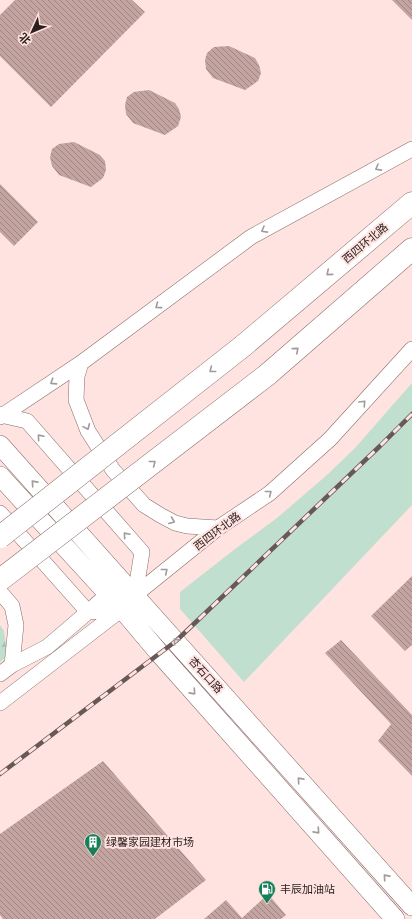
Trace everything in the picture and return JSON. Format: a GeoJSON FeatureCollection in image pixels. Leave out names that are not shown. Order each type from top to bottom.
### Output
{"type":"FeatureCollection","features":[{"type":"Feature","properties":{"kind":"highway","name":"西四环北路"},"geometry":{"type":"LineString","coordinates":[[0,537],[243,346],[412,203]]}},
{"type":"Feature","properties":{"kind":"highway"},"geometry":{"type":"LineString","coordinates":[[0,580],[267,375],[412,249]]}},
{"type":"Feature","properties":{"kind":"main road","name":"杏石口路"},"geometry":{"type":"LineString","coordinates":[[0,445],[412,906]]}},
{"type":"Feature","properties":{"kind":"main road","name":"杏石口路"},"geometry":{"type":"LineString","coordinates":[[0,476],[122,609],[165,660],[395,919]]}},
{"type":"Feature","properties":{"kind":"street"},"geometry":{"type":"LineString","coordinates":[[0,415],[81,363],[251,237],[412,149]]}},
{"type":"Feature","properties":{"kind":"street","name":"西四环北路"},"geometry":{"type":"LineString","coordinates":[[122,609],[135,595],[218,528],[270,493],[324,444],[412,349]]}},
{"type":"Feature","properties":{"kind":"street"},"geometry":{"type":"LineString","coordinates":[[81,363],[77,376],[76,400],[88,431],[113,470],[144,505],[160,516],[175,523],[187,526],[218,528]]}},
{"type":"Feature","properties":{"kind":"street"},"geometry":{"type":"LineString","coordinates":[[0,415],[27,421],[142,552],[135,595],[108,594],[47,647],[4,700]]}},
{"type":"Feature","properties":{"kind":"street"},"geometry":{"type":"LineString","coordinates":[[0,513],[88,612]]}},
{"type":"Feature","properties":{"kind":"street"},"geometry":{"type":"LineString","coordinates":[[0,592],[12,606],[16,626],[6,669]]}},
{"type":"Feature","properties":{"kind":"street"},"geometry":{"type":"LineString","coordinates":[[88,612],[122,609]]}},
{"type":"Feature","properties":{"kind":"street"},"geometry":{"type":"LineString","coordinates":[[4,700],[122,609]]}},
{"type":"Feature","properties":{"kind":"street"},"geometry":{"type":"LineString","coordinates":[[6,669],[47,647]]}},
{"type":"Feature","properties":{"kind":"green space"},"geometry":{"type":"Polygon","coordinates":[[[412,383],[412,505],[244,682],[180,609],[180,592],[277,518],[327,475],[355,448],[412,383]]]}},
{"type":"Feature","properties":{"kind":"green space"},"geometry":{"type":"Polygon","coordinates":[[[0,625],[4,631],[7,656],[0,662],[0,625]]]}},
{"type":"Feature","properties":{"kind":"building"},"geometry":{"type":"Polygon","coordinates":[[[15,0],[132,0],[145,12],[51,107],[0,56],[0,15],[15,0]]]}},
{"type":"Feature","properties":{"kind":"building"},"geometry":{"type":"Polygon","coordinates":[[[392,0],[412,0],[412,20],[392,0]]]}},
{"type":"Feature","properties":{"kind":"building"},"geometry":{"type":"Polygon","coordinates":[[[229,46],[255,58],[259,65],[261,73],[258,81],[245,90],[213,78],[206,69],[205,60],[207,53],[214,47],[229,46]]]}},
{"type":"Feature","properties":{"kind":"building"},"geometry":{"type":"Polygon","coordinates":[[[149,90],[175,103],[179,109],[181,117],[178,126],[165,135],[133,123],[126,114],[125,105],[127,97],[134,92],[149,90]]]}},
{"type":"Feature","properties":{"kind":"building"},"geometry":{"type":"Polygon","coordinates":[[[74,142],[100,155],[105,161],[106,170],[103,178],[91,187],[59,175],[52,166],[50,157],[52,149],[59,144],[74,142]]]}},
{"type":"Feature","properties":{"kind":"building"},"geometry":{"type":"Polygon","coordinates":[[[0,184],[38,222],[14,246],[0,232],[0,184]]]}},
{"type":"Feature","properties":{"kind":"building"},"geometry":{"type":"Polygon","coordinates":[[[412,576],[412,645],[405,651],[371,616],[412,576]]]}},
{"type":"Feature","properties":{"kind":"building"},"geometry":{"type":"Polygon","coordinates":[[[341,640],[412,715],[412,776],[378,741],[391,724],[325,653],[341,640]]]}},
{"type":"Feature","properties":{"kind":"building","name":"绿馨家园建材市场"},"geometry":{"type":"Polygon","coordinates":[[[103,761],[206,880],[155,919],[3,919],[0,915],[0,834],[103,761]]]}},
{"type":"Feature","properties":{"kind":"building","name":"丰辰加油站"},"geometry":{"type":"Polygon","coordinates":[[[268,894],[286,915],[281,919],[204,919],[226,900],[242,918],[268,894]]]}},
{"type":"Feature","properties":{"kind":"railway"},"geometry":{"type":"LineString","coordinates":[[0,774],[176,641],[412,414]]}},
{"type":"Feature","properties":{"kind":"place","name":"绿馨家园建材市场"},"geometry":{"type":"Point","coordinates":[93,857]}},
{"type":"Feature","properties":{"kind":"place","name":"丰辰加油站"},"geometry":{"type":"Point","coordinates":[267,904]}}]}
